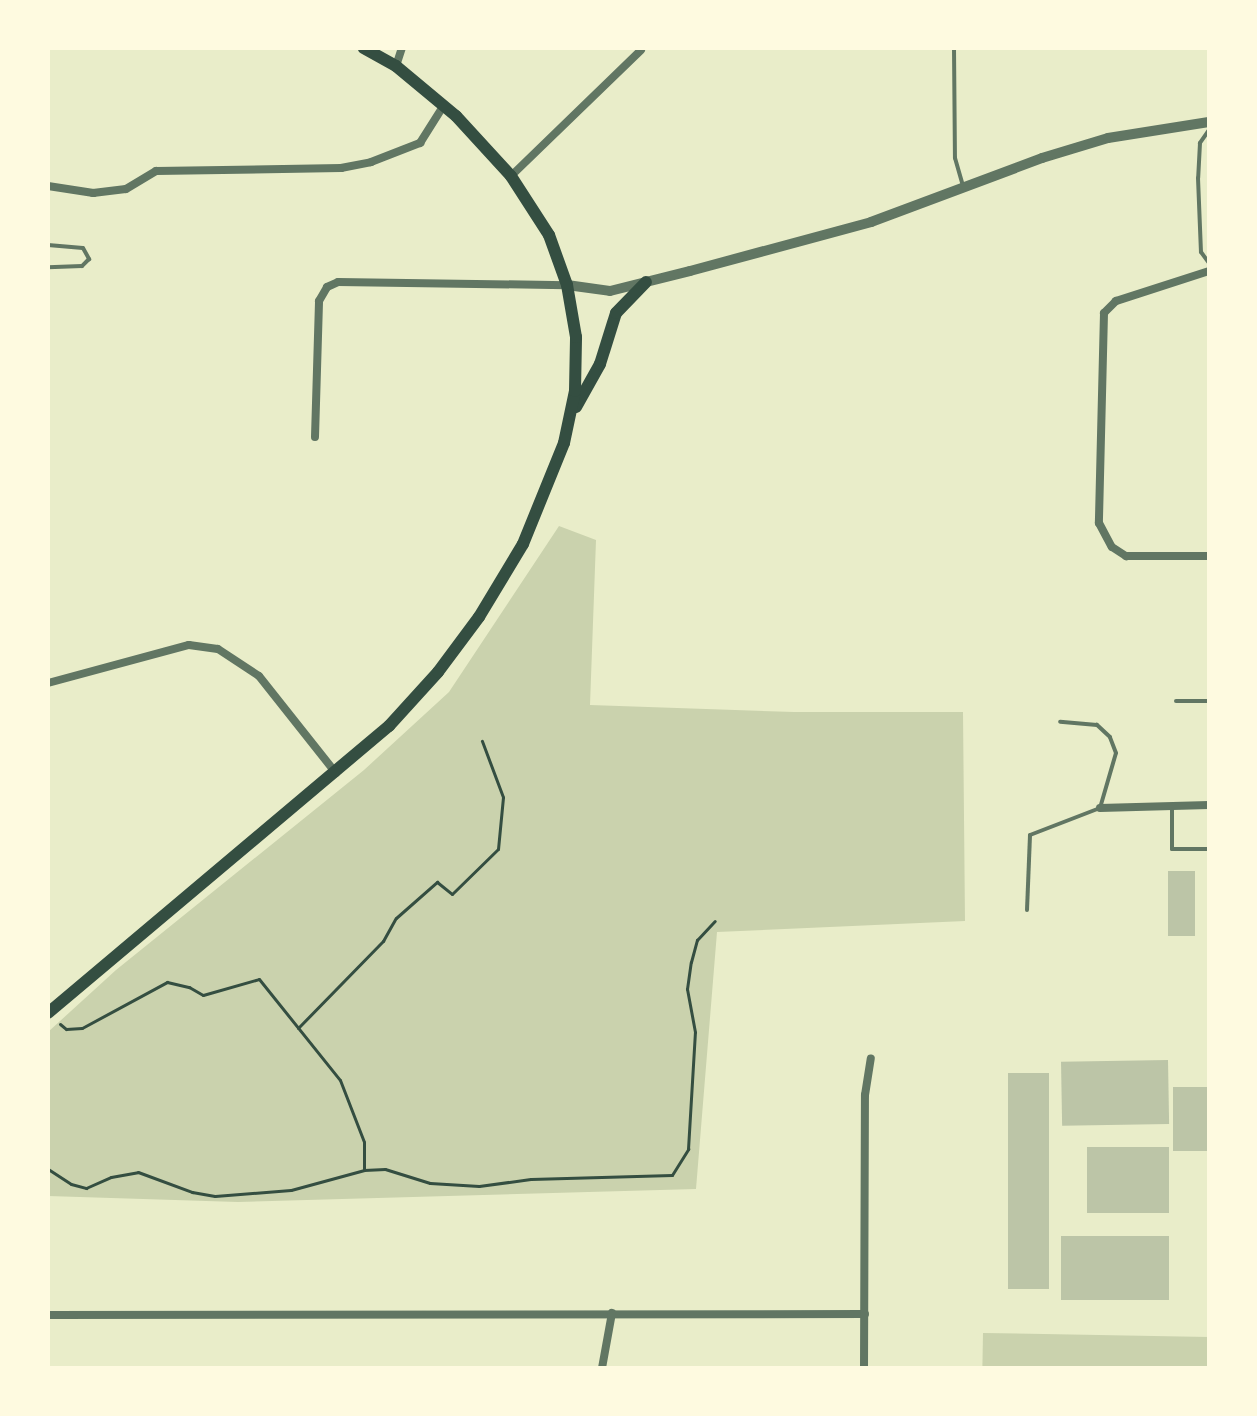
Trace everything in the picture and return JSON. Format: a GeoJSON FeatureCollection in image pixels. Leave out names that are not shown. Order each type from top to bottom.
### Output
{"type":"FeatureCollection","features":[{"type":"Feature","properties":{"kind":"main road"},"geometry":{"type":"LineString","coordinates":[[48,1013],[389,726],[438,672],[479,617],[523,544],[555,468],[571,417],[577,364],[567,285],[549,235],[511,176],[444,105],[396,66],[364,48]]}},
{"type":"Feature","properties":{"kind":"main road"},"geometry":{"type":"LineString","coordinates":[[571,417],[600,364],[616,313],[646,282]]}},
{"type":"Feature","properties":{"kind":"street"},"geometry":{"type":"LineString","coordinates":[[396,66],[402,48]]}},
{"type":"Feature","properties":{"kind":"street"},"geometry":{"type":"LineString","coordinates":[[511,176],[641,50]]}},
{"type":"Feature","properties":{"kind":"street"},"geometry":{"type":"LineString","coordinates":[[48,186],[93,193],[126,189],[156,171],[341,168],[371,162],[420,143],[444,105]]}},
{"type":"Feature","properties":{"kind":"street"},"geometry":{"type":"LineString","coordinates":[[315,437],[319,301],[327,287],[338,282],[567,285],[610,291],[871,222],[963,186],[1108,138],[1209,122]]}},
{"type":"Feature","properties":{"kind":"street"},"geometry":{"type":"LineString","coordinates":[[1209,271],[1116,301],[1104,313],[1099,523],[1112,547],[1126,556],[1209,556]]}},
{"type":"Feature","properties":{"kind":"street"},"geometry":{"type":"LineString","coordinates":[[48,683],[189,645],[218,649],[259,676],[336,773]]}},
{"type":"Feature","properties":{"kind":"street"},"geometry":{"type":"LineString","coordinates":[[1100,808],[1209,805]]}},
{"type":"Feature","properties":{"kind":"street"},"geometry":{"type":"LineString","coordinates":[[864,1368],[865,1095],[871,1058]]}},
{"type":"Feature","properties":{"kind":"street"},"geometry":{"type":"LineString","coordinates":[[602,1368],[612,1313]]}},
{"type":"Feature","properties":{"kind":"street"},"geometry":{"type":"LineString","coordinates":[[48,1315],[865,1314]]}},
{"type":"Feature","properties":{"kind":"lane"},"geometry":{"type":"LineString","coordinates":[[954,48],[955,158],[963,186]]}},
{"type":"Feature","properties":{"kind":"lane"},"geometry":{"type":"LineString","coordinates":[[1209,130],[1200,143],[1198,178],[1201,252],[1209,263]]}},
{"type":"Feature","properties":{"kind":"lane"},"geometry":{"type":"LineString","coordinates":[[48,245],[83,248],[89,259],[82,266],[48,267]]}},
{"type":"Feature","properties":{"kind":"lane"},"geometry":{"type":"LineString","coordinates":[[1176,701],[1209,701]]}},
{"type":"Feature","properties":{"kind":"lane"},"geometry":{"type":"LineString","coordinates":[[1027,910],[1030,835],[1100,808],[1116,753],[1115,745],[1097,725],[1060,722]]}},
{"type":"Feature","properties":{"kind":"lane"},"geometry":{"type":"LineString","coordinates":[[1172,805],[1172,849],[1209,849]]}},
{"type":"Feature","properties":{"kind":"path"},"geometry":{"type":"LineString","coordinates":[[298,1028],[383,941],[407,909],[437,882],[452,894],[498,849],[503,797],[482,741]]}},
{"type":"Feature","properties":{"kind":"path"},"geometry":{"type":"LineString","coordinates":[[48,1169],[57,1177],[86,1188],[111,1177],[138,1172],[192,1192],[215,1196],[291,1190],[364,1170],[385,1169],[430,1183],[479,1186],[531,1179],[672,1175],[688,1149],[695,1032],[687,989],[691,962],[697,940],[715,921]]}},
{"type":"Feature","properties":{"kind":"path"},"geometry":{"type":"LineString","coordinates":[[48,1013],[66,1029],[82,1028],[167,982],[189,987],[203,995],[259,979],[340,1080],[364,1142],[364,1170]]}},
{"type":"Feature","properties":{"kind":"green space"},"geometry":{"type":"Polygon","coordinates":[[[559,526],[596,540],[590,705],[794,712],[963,712],[965,921],[717,932],[696,1189],[238,1202],[48,1196],[48,1032],[116,970],[364,770],[449,692],[559,526]]]}},
{"type":"Feature","properties":{"kind":"green space"},"geometry":{"type":"Polygon","coordinates":[[[983,1333],[1209,1337],[1208,1368],[982,1368],[983,1333]]]}},
{"type":"Feature","properties":{"kind":"building"},"geometry":{"type":"Polygon","coordinates":[[[1168,871],[1195,871],[1195,936],[1168,936],[1168,871]]]}},
{"type":"Feature","properties":{"kind":"building"},"geometry":{"type":"Polygon","coordinates":[[[1168,1060],[1169,1124],[1062,1126],[1061,1062],[1168,1060]]]}},
{"type":"Feature","properties":{"kind":"building"},"geometry":{"type":"Polygon","coordinates":[[[1008,1073],[1049,1073],[1049,1289],[1008,1289],[1008,1073]]]}},
{"type":"Feature","properties":{"kind":"building"},"geometry":{"type":"Polygon","coordinates":[[[1173,1087],[1209,1087],[1209,1151],[1173,1151],[1173,1087]]]}},
{"type":"Feature","properties":{"kind":"building"},"geometry":{"type":"Polygon","coordinates":[[[1087,1147],[1169,1147],[1169,1213],[1087,1213],[1087,1147]]]}},
{"type":"Feature","properties":{"kind":"building"},"geometry":{"type":"Polygon","coordinates":[[[1061,1236],[1169,1236],[1169,1300],[1061,1300],[1061,1236]]]}}]}
